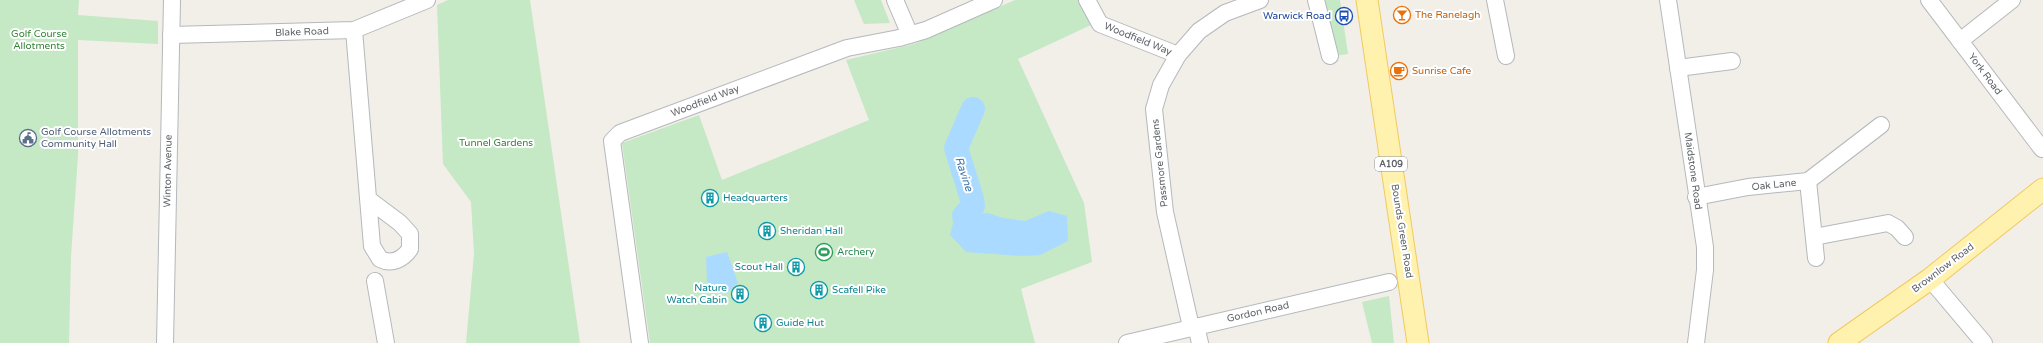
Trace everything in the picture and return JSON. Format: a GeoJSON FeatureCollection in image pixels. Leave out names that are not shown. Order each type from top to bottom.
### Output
{"type":"FeatureCollection","features":[{"type":"Feature","properties":{"kind":"main road","name":"Bounds Green Road"},"geometry":{"type":"LineString","coordinates":[[1367,0],[1418,343]]}},
{"type":"Feature","properties":{"kind":"main road","name":"Brownlow Road"},"geometry":{"type":"LineString","coordinates":[[1840,343],[1930,279],[2043,189]]}},
{"type":"Feature","properties":{"kind":"street","name":"Winton Avenue"},"geometry":{"type":"LineString","coordinates":[[165,343],[172,0]]}},
{"type":"Feature","properties":{"kind":"street","name":"Blake Road"},"geometry":{"type":"LineString","coordinates":[[171,35],[354,30],[427,0]]}},
{"type":"Feature","properties":{"kind":"street"},"geometry":{"type":"LineString","coordinates":[[895,0],[910,35]]}},
{"type":"Feature","properties":{"kind":"street","name":"Woodfield Way"},"geometry":{"type":"LineString","coordinates":[[640,343],[612,142],[620,133],[847,48],[910,35],[926,30],[994,0]]}},
{"type":"Feature","properties":{"kind":"street","name":"Woodfield Way"},"geometry":{"type":"LineString","coordinates":[[1087,0],[1100,24],[1178,55]]}},
{"type":"Feature","properties":{"kind":"street","name":"Passmore Gardens"},"geometry":{"type":"LineString","coordinates":[[1200,343],[1193,327],[1165,212],[1154,109],[1162,85],[1178,55],[1200,31],[1225,13],[1260,0]]}},
{"type":"Feature","properties":{"kind":"street"},"geometry":{"type":"LineString","coordinates":[[1316,0],[1330,56]]}},
{"type":"Feature","properties":{"kind":"street"},"geometry":{"type":"LineString","coordinates":[[1495,0],[1506,56]]}},
{"type":"Feature","properties":{"kind":"street","name":"Maidstone Road"},"geometry":{"type":"LineString","coordinates":[[1668,0],[1696,197],[1705,247],[1705,270],[1696,343]]}},
{"type":"Feature","properties":{"kind":"street","name":"York Road"},"geometry":{"type":"LineString","coordinates":[[1929,0],[2042,149]]}},
{"type":"Feature","properties":{"kind":"street"},"geometry":{"type":"LineString","coordinates":[[1960,42],[2012,0]]}},
{"type":"Feature","properties":{"kind":"street"},"geometry":{"type":"LineString","coordinates":[[354,30],[368,199]]}},
{"type":"Feature","properties":{"kind":"street"},"geometry":{"type":"LineString","coordinates":[[1678,68],[1732,61]]}},
{"type":"Feature","properties":{"kind":"street","name":"Oak Lane"},"geometry":{"type":"LineString","coordinates":[[1696,197],[1748,187],[1808,182],[1881,124]]}},
{"type":"Feature","properties":{"kind":"street"},"geometry":{"type":"LineString","coordinates":[[1808,182],[1816,258]]}},
{"type":"Feature","properties":{"kind":"street"},"geometry":{"type":"LineString","coordinates":[[1814,237],[1888,224],[1897,228],[1905,237]]}},
{"type":"Feature","properties":{"kind":"street"},"geometry":{"type":"LineString","coordinates":[[1930,279],[1984,343]]}},
{"type":"Feature","properties":{"kind":"street"},"geometry":{"type":"LineString","coordinates":[[375,281],[386,343]]}},
{"type":"Feature","properties":{"kind":"street","name":"Gordon Road"},"geometry":{"type":"LineString","coordinates":[[1127,343],[1389,282]]}},
{"type":"Feature","properties":{"kind":"green space","name":"Golf Course Allotments"},"geometry":{"type":"Polygon","coordinates":[[[0,0],[79,0],[78,15],[158,21],[158,44],[78,40],[78,155],[71,256],[69,343],[0,343],[0,0]]]}},
{"type":"Feature","properties":{"kind":"green space","name":"Tunnel Gardens"},"geometry":{"type":"Polygon","coordinates":[[[448,0],[530,0],[580,343],[466,343],[474,254],[471,202],[443,164],[437,5],[448,0]]]}},
{"type":"Feature","properties":{"kind":"green space"},"geometry":{"type":"Polygon","coordinates":[[[854,0],[881,0],[890,23],[864,24],[854,0]]]}},
{"type":"Feature","properties":{"kind":"green space"},"geometry":{"type":"Polygon","coordinates":[[[1015,0],[1081,0],[1093,24],[1018,59],[1084,203],[1092,262],[1021,289],[1035,343],[650,343],[622,143],[699,115],[722,180],[869,120],[846,60],[914,44],[1015,0]]]}},
{"type":"Feature","properties":{"kind":"green space"},"geometry":{"type":"Polygon","coordinates":[[[1321,0],[1340,0],[1348,54],[1334,56],[1321,0]]]}},
{"type":"Feature","properties":{"kind":"green space"},"geometry":{"type":"Polygon","coordinates":[[[1389,296],[1394,343],[1372,343],[1362,302],[1389,296]]]}},
{"type":"Feature","properties":{"kind":"water"},"geometry":{"type":"Polygon","coordinates":[[[1049,211],[1067,216],[1068,241],[1040,255],[1022,256],[966,252],[950,235],[954,220],[964,216],[988,213],[1003,218],[1025,221],[1049,211]]]}},
{"type":"Feature","properties":{"kind":"water"},"geometry":{"type":"Polygon","coordinates":[[[727,252],[738,283],[727,293],[715,293],[707,281],[706,257],[727,252]]]}},
{"type":"Feature","properties":{"kind":"waterway","name":"Ravine"},"geometry":{"type":"LineString","coordinates":[[964,216],[973,206],[956,148],[973,109]]}},
{"type":"Feature","properties":{"kind":"place","name":"The Ranelagh"},"geometry":{"type":"Point","coordinates":[1402,15]}},
{"type":"Feature","properties":{"kind":"place","name":"Warwick Road"},"geometry":{"type":"Point","coordinates":[1344,16]}},
{"type":"Feature","properties":{"kind":"place","name":"Sunrise Cafe"},"geometry":{"type":"Point","coordinates":[1399,71]}},
{"type":"Feature","properties":{"kind":"place","name":"Golf Course Allotments Community Hall"},"geometry":{"type":"Point","coordinates":[28,138]}},
{"type":"Feature","properties":{"kind":"place","name":"Headquarters"},"geometry":{"type":"Point","coordinates":[710,198]}},
{"type":"Feature","properties":{"kind":"place","name":"Sheridan Hall"},"geometry":{"type":"Point","coordinates":[767,231]}},
{"type":"Feature","properties":{"kind":"place","name":"Archery"},"geometry":{"type":"Point","coordinates":[824,252]}},
{"type":"Feature","properties":{"kind":"place","name":"Scout Hall"},"geometry":{"type":"Point","coordinates":[796,267]}},
{"type":"Feature","properties":{"kind":"place","name":"Scafell Pike"},"geometry":{"type":"Point","coordinates":[819,290]}},
{"type":"Feature","properties":{"kind":"place","name":"Nature Watch Cabin"},"geometry":{"type":"Point","coordinates":[740,294]}},
{"type":"Feature","properties":{"kind":"place","name":"Guide Hut"},"geometry":{"type":"Point","coordinates":[763,323]}}]}
